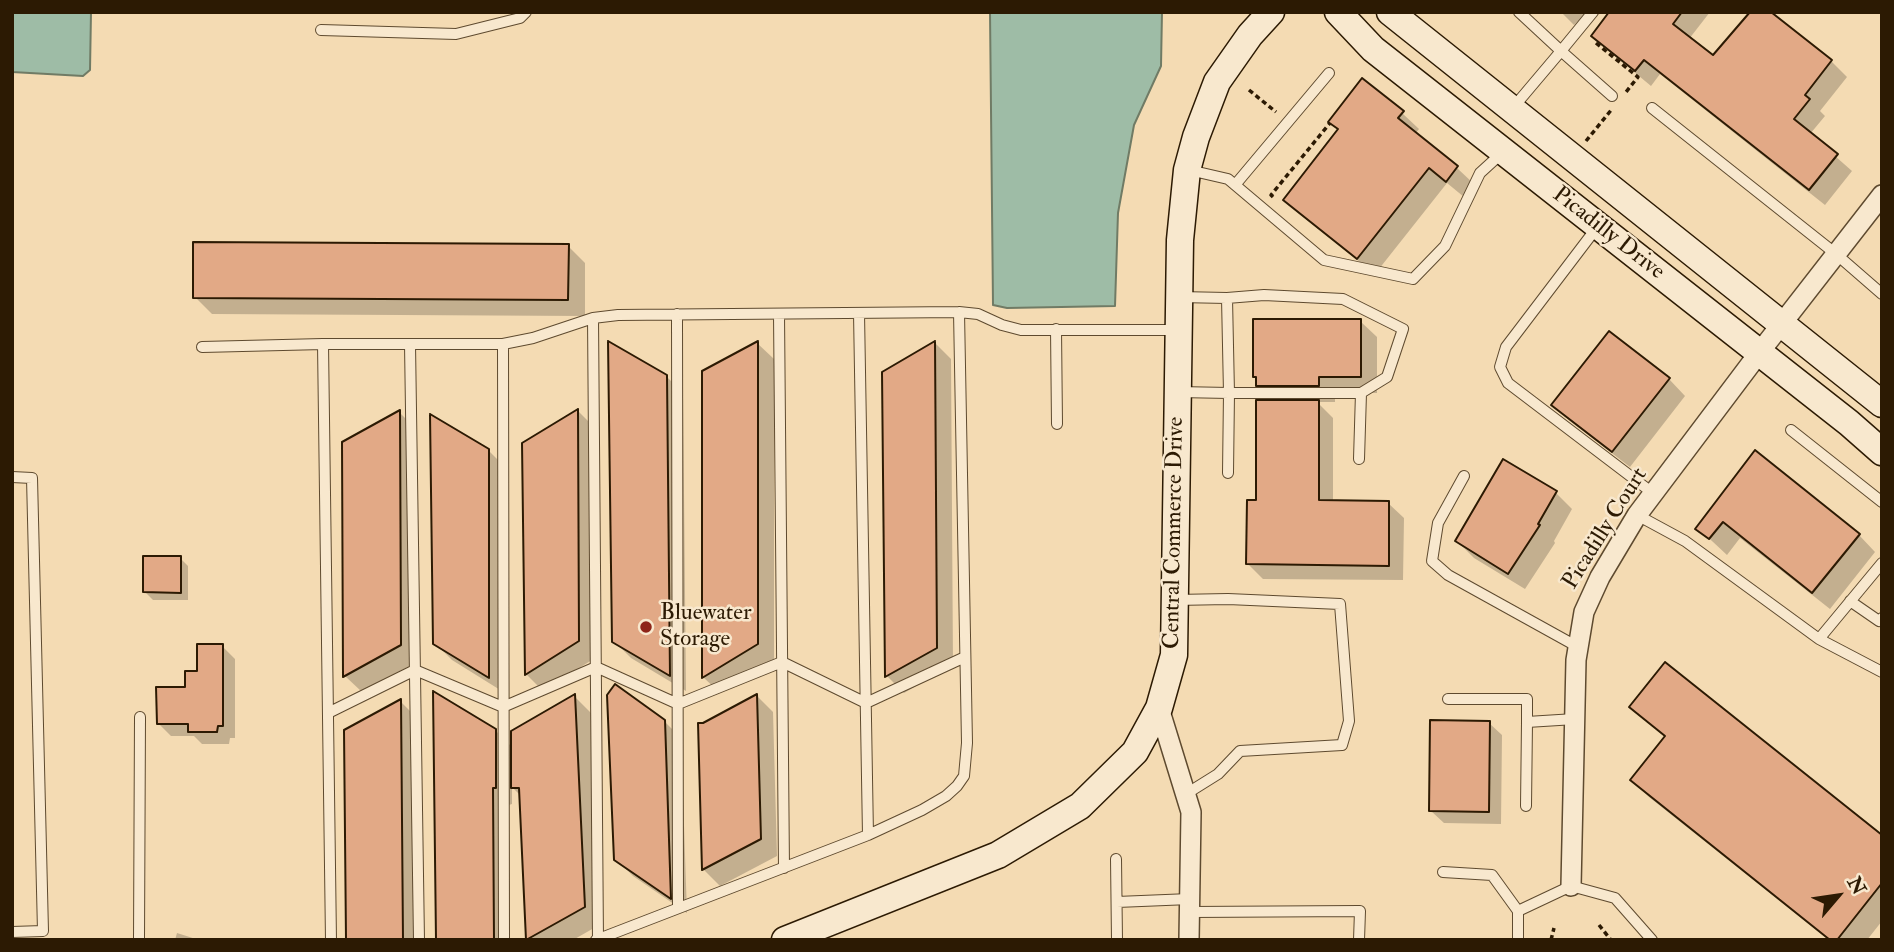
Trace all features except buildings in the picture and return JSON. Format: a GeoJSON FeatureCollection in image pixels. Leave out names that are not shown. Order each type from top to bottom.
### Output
{"type":"FeatureCollection","features":[{"type":"Feature","properties":{"kind":"street","name":"Central Commerce Drive"},"geometry":{"type":"LineString","coordinates":[[785,940],[998,855],[1080,806],[1135,752],[1159,708],[1174,655],[1180,240],[1187,170],[1196,137],[1217,82],[1250,35],[1271,12]]}},
{"type":"Feature","properties":{"kind":"street","name":"Picadilly Drive"},"geometry":{"type":"LineString","coordinates":[[1338,12],[1373,49],[1849,423],[1882,452]]}},
{"type":"Feature","properties":{"kind":"street","name":"Picadilly Drive"},"geometry":{"type":"LineString","coordinates":[[1390,12],[1882,404]]}},
{"type":"Feature","properties":{"kind":"street","name":"Picadilly Court"},"geometry":{"type":"LineString","coordinates":[[1571,886],[1578,647],[1584,612],[1600,577],[1637,515],[1882,195]]}},
{"type":"Feature","properties":{"kind":"street"},"geometry":{"type":"LineString","coordinates":[[1159,708],[1191,812],[1189,940]]}},
{"type":"Feature","properties":{"kind":"lane"},"geometry":{"type":"LineString","coordinates":[[321,30],[456,34],[520,18],[526,12]]}},
{"type":"Feature","properties":{"kind":"lane"},"geometry":{"type":"LineString","coordinates":[[1519,12],[1612,96]]}},
{"type":"Feature","properties":{"kind":"lane"},"geometry":{"type":"LineString","coordinates":[[1511,110],[1593,12]]}},
{"type":"Feature","properties":{"kind":"lane"},"geometry":{"type":"LineString","coordinates":[[1235,185],[1329,73]]}},
{"type":"Feature","properties":{"kind":"lane"},"geometry":{"type":"LineString","coordinates":[[1652,108],[1836,254],[1882,294]]}},
{"type":"Feature","properties":{"kind":"lane"},"geometry":{"type":"LineString","coordinates":[[1187,170],[1228,179],[1324,260],[1413,279],[1445,246],[1480,173],[1504,151]]}},
{"type":"Feature","properties":{"kind":"lane"},"geometry":{"type":"LineString","coordinates":[[1599,226],[1506,346],[1500,367],[1508,383],[1654,494]]}},
{"type":"Feature","properties":{"kind":"lane"},"geometry":{"type":"LineString","coordinates":[[1178,392],[1361,393],[1387,377],[1403,329],[1343,299],[1264,295],[1179,298]]}},
{"type":"Feature","properties":{"kind":"lane"},"geometry":{"type":"LineString","coordinates":[[1227,298],[1228,473]]}},
{"type":"Feature","properties":{"kind":"lane"},"geometry":{"type":"LineString","coordinates":[[202,346],[503,344],[533,338],[593,318],[677,314],[959,312],[978,314],[1013,328],[1178,330]]}},
{"type":"Feature","properties":{"kind":"lane"},"geometry":{"type":"LineString","coordinates":[[593,318],[597,939],[868,835],[946,796],[964,776],[967,743],[959,312]]}},
{"type":"Feature","properties":{"kind":"lane"},"geometry":{"type":"LineString","coordinates":[[859,313],[868,835]]}},
{"type":"Feature","properties":{"kind":"lane"},"geometry":{"type":"LineString","coordinates":[[677,314],[678,908]]}},
{"type":"Feature","properties":{"kind":"lane"},"geometry":{"type":"LineString","coordinates":[[779,314],[784,868]]}},
{"type":"Feature","properties":{"kind":"lane"},"geometry":{"type":"LineString","coordinates":[[1056,329],[1057,424]]}},
{"type":"Feature","properties":{"kind":"lane"},"geometry":{"type":"LineString","coordinates":[[323,344],[331,940]]}},
{"type":"Feature","properties":{"kind":"lane"},"geometry":{"type":"LineString","coordinates":[[410,344],[419,940]]}},
{"type":"Feature","properties":{"kind":"lane"},"geometry":{"type":"LineString","coordinates":[[503,344],[504,940]]}},
{"type":"Feature","properties":{"kind":"lane"},"geometry":{"type":"LineString","coordinates":[[1359,459],[1361,393]]}},
{"type":"Feature","properties":{"kind":"lane"},"geometry":{"type":"LineString","coordinates":[[1791,430],[1882,502]]}},
{"type":"Feature","properties":{"kind":"lane"},"geometry":{"type":"LineString","coordinates":[[1464,476],[1438,523],[1432,561],[1448,575],[1578,647]]}},
{"type":"Feature","properties":{"kind":"lane"},"geometry":{"type":"LineString","coordinates":[[12,477],[32,478],[43,931],[12,932]]}},
{"type":"Feature","properties":{"kind":"lane"},"geometry":{"type":"LineString","coordinates":[[1637,515],[1685,541],[1819,639],[1882,672]]}},
{"type":"Feature","properties":{"kind":"lane"},"geometry":{"type":"LineString","coordinates":[[1819,639],[1882,563]]}},
{"type":"Feature","properties":{"kind":"lane"},"geometry":{"type":"LineString","coordinates":[[1175,600],[1228,599],[1340,604],[1349,721],[1342,745],[1240,751],[1218,774],[1186,794]]}},
{"type":"Feature","properties":{"kind":"lane"},"geometry":{"type":"LineString","coordinates":[[1850,601],[1879,621],[1882,618]]}},
{"type":"Feature","properties":{"kind":"lane"},"geometry":{"type":"LineString","coordinates":[[866,703],[965,656]]}},
{"type":"Feature","properties":{"kind":"lane"},"geometry":{"type":"LineString","coordinates":[[328,713],[415,670],[503,707],[596,667],[678,704],[782,662],[866,703]]}},
{"type":"Feature","properties":{"kind":"lane"},"geometry":{"type":"LineString","coordinates":[[1448,699],[1527,699],[1525,806]]}},
{"type":"Feature","properties":{"kind":"lane"},"geometry":{"type":"LineString","coordinates":[[139,940],[140,717]]}},
{"type":"Feature","properties":{"kind":"lane"},"geometry":{"type":"LineString","coordinates":[[1527,722],[1575,719]]}},
{"type":"Feature","properties":{"kind":"lane"},"geometry":{"type":"LineString","coordinates":[[1116,859],[1117,940]]}},
{"type":"Feature","properties":{"kind":"lane"},"geometry":{"type":"LineString","coordinates":[[1443,872],[1492,875],[1518,911],[1518,940]]}},
{"type":"Feature","properties":{"kind":"lane"},"geometry":{"type":"LineString","coordinates":[[1518,911],[1571,886],[1615,898],[1652,940]]}},
{"type":"Feature","properties":{"kind":"lane"},"geometry":{"type":"LineString","coordinates":[[1116,902],[1360,911],[1359,940]]}},
{"type":"Feature","properties":{"kind":"path"},"geometry":{"type":"LineString","coordinates":[[1249,90],[1276,112]]}},
{"type":"Feature","properties":{"kind":"path"},"geometry":{"type":"LineString","coordinates":[[1278,201],[1270,195],[1329,123]]}},
{"type":"Feature","properties":{"kind":"path"},"geometry":{"type":"LineString","coordinates":[[1599,925],[1611,940]]}},
{"type":"Feature","properties":{"kind":"path"},"geometry":{"type":"LineString","coordinates":[[1551,940],[1554,928]]}},
{"type":"Feature","properties":{"kind":"shaded area"},"geometry":{"type":"Polygon","coordinates":[[[12,12],[91,12],[90,70],[83,76],[12,72],[12,12]]]}},
{"type":"Feature","properties":{"kind":"shaded area"},"geometry":{"type":"Polygon","coordinates":[[[990,12],[1162,12],[1161,66],[1134,125],[1118,213],[1115,306],[1007,308],[993,305],[990,12]]]}},
{"type":"Feature","properties":{"kind":"place","name":"Bluewater Storage"},"geometry":{"type":"Point","coordinates":[646,627]}}]}
